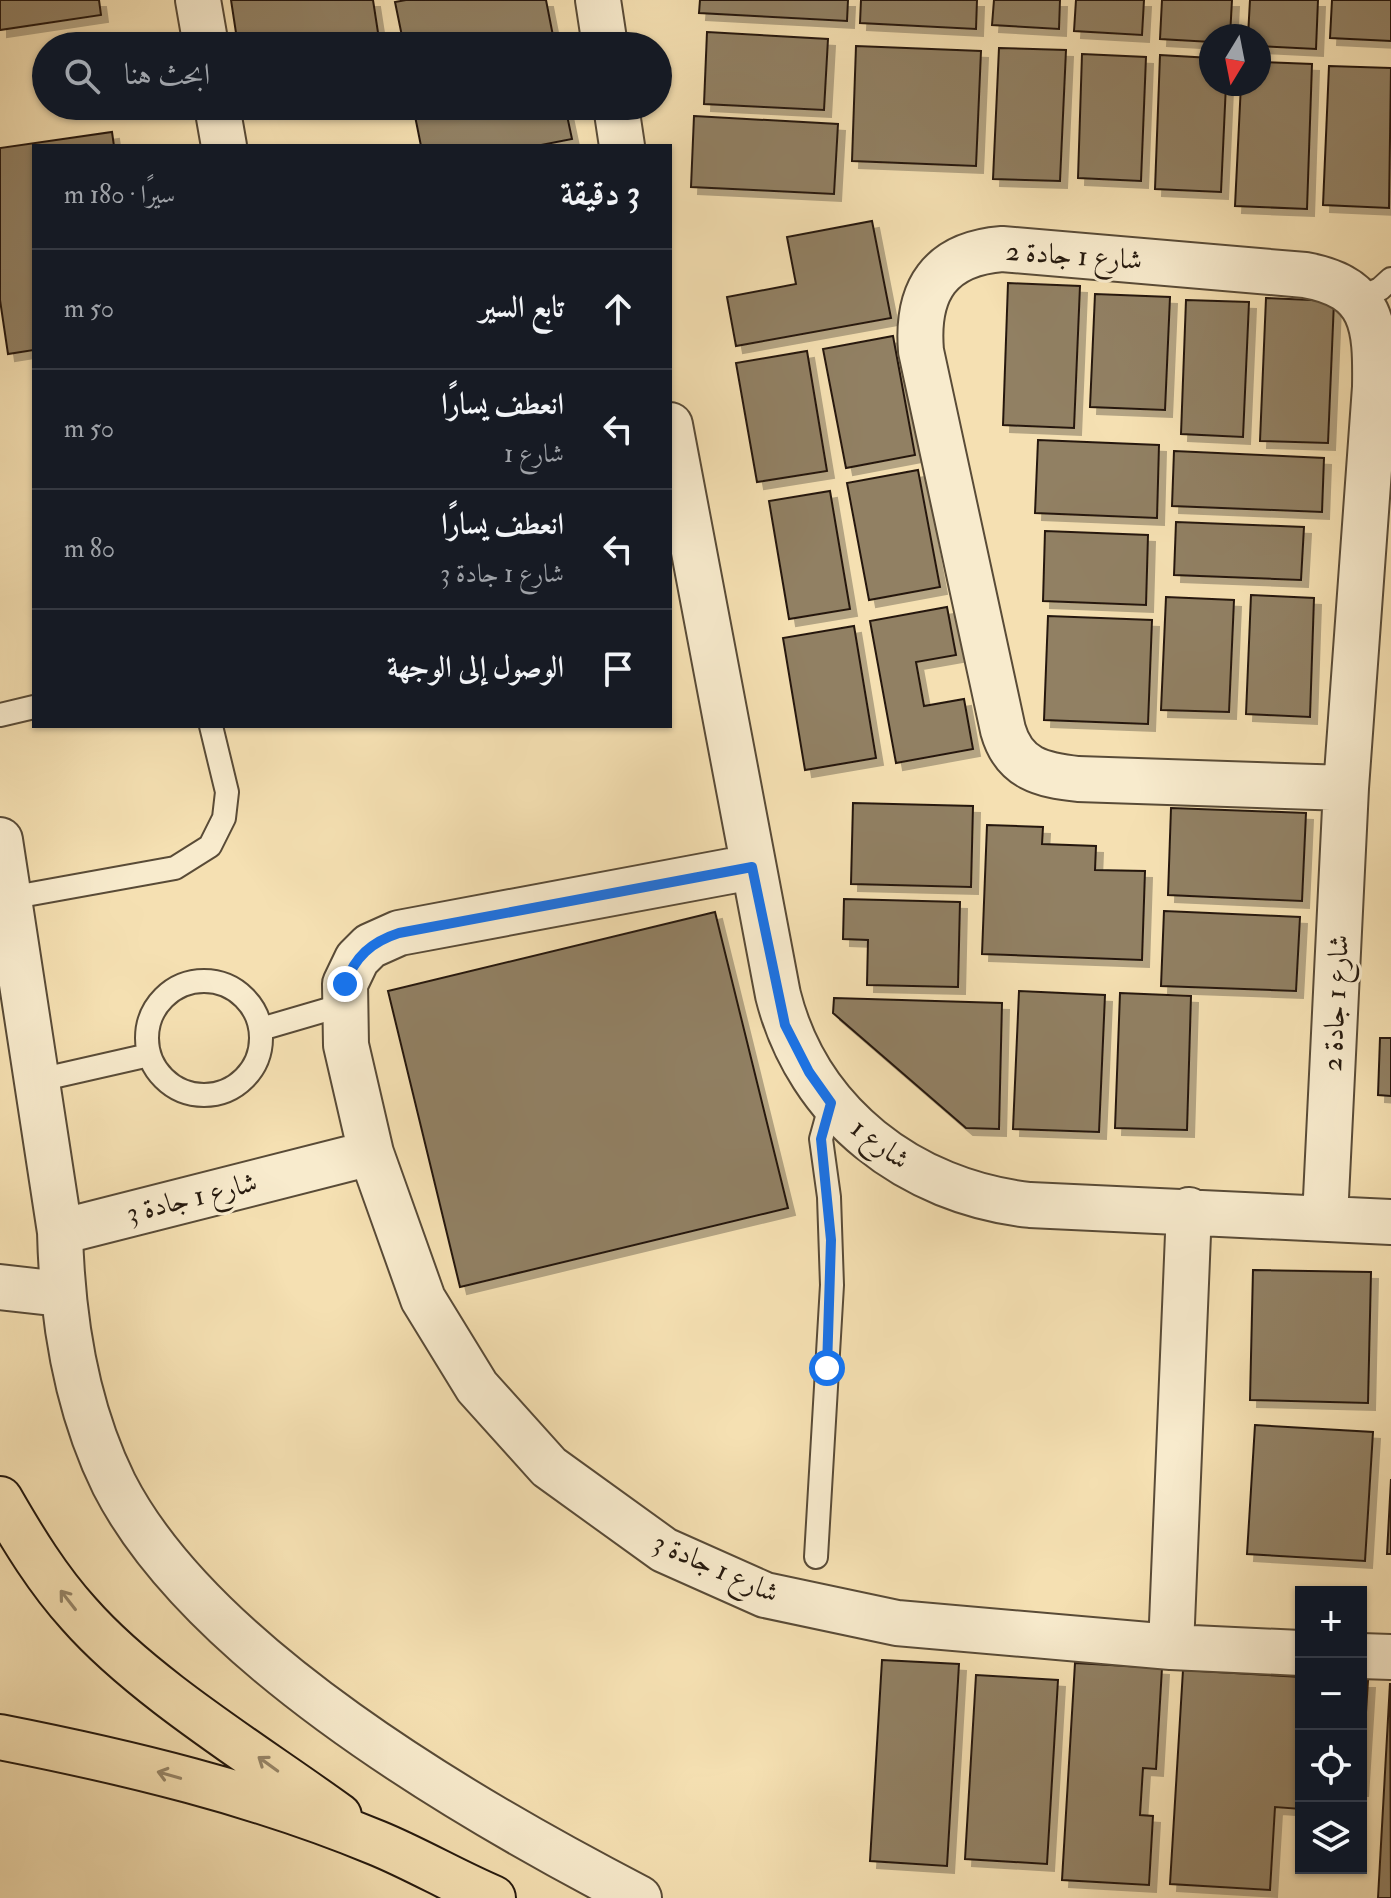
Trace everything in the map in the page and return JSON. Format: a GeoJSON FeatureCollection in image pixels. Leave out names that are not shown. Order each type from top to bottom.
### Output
{"type":"FeatureCollection","features":[{"type":"Feature","properties":{"kind":"highway"},"geometry":{"type":"LineString","coordinates":[[0,1499],[61,1591],[80,1615],[120,1654],[163,1689],[376,1843]]}},
{"type":"Feature","properties":{"kind":"highway"},"geometry":{"type":"LineString","coordinates":[[0,1737],[143,1767],[376,1843],[493,1898]]}},
{"type":"Feature","properties":{"kind":"street"},"geometry":{"type":"LineString","coordinates":[[198,0],[204,32]]}},
{"type":"Feature","properties":{"kind":"street"},"geometry":{"type":"LineString","coordinates":[[598,0],[603,32]]}},
{"type":"Feature","properties":{"kind":"street"},"geometry":{"type":"LineString","coordinates":[[219,120],[224,144]]}},
{"type":"Feature","properties":{"kind":"street"},"geometry":{"type":"LineString","coordinates":[[618,120],[622,144]]}},
{"type":"Feature","properties":{"kind":"street","name":"شارع 1 جادة 2"},"geometry":{"type":"LineString","coordinates":[[1325,1218],[1346,788],[1375,387],[1375,288],[1305,275],[1002,249],[980,251],[949,264],[937,278],[923,309],[920,340],[1003,730],[1019,761],[1037,772],[1078,779],[1346,788]]}},
{"type":"Feature","properties":{"kind":"street","name":"شارع 1"},"geometry":{"type":"LineString","coordinates":[[672,448],[785,1025],[803,1061],[831,1103],[876,1146],[903,1164],[979,1196],[1030,1205],[1189,1210],[1391,1222]]}},
{"type":"Feature","properties":{"kind":"street"},"geometry":{"type":"LineString","coordinates":[[0,840],[60,1232],[61,1294],[83,1398],[99,1450],[115,1487],[168,1566],[223,1624],[317,1700],[433,1780],[639,1898]]}},
{"type":"Feature","properties":{"kind":"street","name":"شارع 1 جادة 3"},"geometry":{"type":"LineString","coordinates":[[752,867],[399,933],[370,946],[357,959],[345,984],[343,1005],[346,1045],[371,1153],[423,1299],[477,1387],[549,1467],[664,1550],[765,1595],[897,1623],[1171,1647],[1295,1653]]}},
{"type":"Feature","properties":{"kind":"street","name":"شارع 1 جادة 3"},"geometry":{"type":"LineString","coordinates":[[60,1232],[371,1153]]}},
{"type":"Feature","properties":{"kind":"street"},"geometry":{"type":"LineString","coordinates":[[1171,1647],[1189,1210]]}},
{"type":"Feature","properties":{"kind":"street"},"geometry":{"type":"LineString","coordinates":[[0,1287],[61,1294]]}},
{"type":"Feature","properties":{"kind":"street"},"geometry":{"type":"LineString","coordinates":[[1367,1656],[1391,1657]]}},
{"type":"Feature","properties":{"kind":"lane"},"geometry":{"type":"LineString","coordinates":[[0,715],[32,707]]}},
{"type":"Feature","properties":{"kind":"lane"},"geometry":{"type":"LineString","coordinates":[[9,898],[175,868],[210,846],[224,818],[227,792],[211,728]]}},
{"type":"Feature","properties":{"kind":"lane"},"geometry":{"type":"LineString","coordinates":[[216,982],[232,988],[246,998],[261,1029],[256,1062],[240,1082],[217,1094],[192,1093],[168,1083],[149,1055],[149,1021],[156,1006],[182,984],[216,982]]}},
{"type":"Feature","properties":{"kind":"lane"},"geometry":{"type":"LineString","coordinates":[[261,1029],[343,1005]]}},
{"type":"Feature","properties":{"kind":"lane"},"geometry":{"type":"LineString","coordinates":[[39,1080],[149,1055]]}},
{"type":"Feature","properties":{"kind":"lane"},"geometry":{"type":"LineString","coordinates":[[816,1557],[832,1285],[829,1197],[821,1139],[831,1103]]}},
{"type":"Feature","properties":{"kind":"building"},"geometry":{"type":"Polygon","coordinates":[[[0,0],[99,0],[101,15],[0,30],[0,0]]]}},
{"type":"Feature","properties":{"kind":"building"},"geometry":{"type":"Polygon","coordinates":[[[231,0],[373,0],[378,32],[236,32],[231,0]]]}},
{"type":"Feature","properties":{"kind":"building"},"geometry":{"type":"Polygon","coordinates":[[[546,0],[552,32],[401,32],[395,2],[546,0]]]}},
{"type":"Feature","properties":{"kind":"building"},"geometry":{"type":"Polygon","coordinates":[[[700,0],[848,0],[847,21],[699,13],[700,0]]]}},
{"type":"Feature","properties":{"kind":"building"},"geometry":{"type":"Polygon","coordinates":[[[861,0],[977,0],[976,29],[860,23],[861,0]]]}},
{"type":"Feature","properties":{"kind":"building"},"geometry":{"type":"Polygon","coordinates":[[[994,0],[1060,0],[1059,29],[992,25],[994,0]]]}},
{"type":"Feature","properties":{"kind":"building"},"geometry":{"type":"Polygon","coordinates":[[[1076,0],[1144,0],[1142,35],[1074,31],[1076,0]]]}},
{"type":"Feature","properties":{"kind":"building"},"geometry":{"type":"Polygon","coordinates":[[[1162,0],[1232,0],[1231,24],[1199,24],[1199,41],[1160,39],[1162,0]]]}},
{"type":"Feature","properties":{"kind":"building"},"geometry":{"type":"Polygon","coordinates":[[[1250,0],[1318,0],[1316,49],[1271,47],[1271,24],[1249,24],[1250,0]]]}},
{"type":"Feature","properties":{"kind":"building"},"geometry":{"type":"Polygon","coordinates":[[[1332,0],[1391,0],[1391,41],[1330,38],[1332,0]]]}},
{"type":"Feature","properties":{"kind":"building"},"geometry":{"type":"Polygon","coordinates":[[[707,32],[828,39],[824,110],[704,104],[707,32]]]}},
{"type":"Feature","properties":{"kind":"building"},"geometry":{"type":"Polygon","coordinates":[[[856,46],[981,51],[976,166],[852,161],[856,46]]]}},
{"type":"Feature","properties":{"kind":"building"},"geometry":{"type":"Polygon","coordinates":[[[999,48],[1066,50],[1060,181],[993,179],[999,48]]]}},
{"type":"Feature","properties":{"kind":"building"},"geometry":{"type":"Polygon","coordinates":[[[1082,54],[1146,57],[1141,181],[1078,178],[1082,54]]]}},
{"type":"Feature","properties":{"kind":"building"},"geometry":{"type":"Polygon","coordinates":[[[1160,55],[1199,57],[1199,96],[1225,96],[1221,192],[1155,189],[1160,55]]]}},
{"type":"Feature","properties":{"kind":"building"},"geometry":{"type":"Polygon","coordinates":[[[1271,62],[1312,64],[1307,209],[1235,206],[1240,96],[1271,96],[1271,62]]]}},
{"type":"Feature","properties":{"kind":"building"},"geometry":{"type":"Polygon","coordinates":[[[1329,66],[1391,68],[1389,208],[1323,205],[1329,66]]]}},
{"type":"Feature","properties":{"kind":"building"},"geometry":{"type":"Polygon","coordinates":[[[694,116],[838,124],[834,194],[691,187],[694,116]]]}},
{"type":"Feature","properties":{"kind":"building"},"geometry":{"type":"Polygon","coordinates":[[[416,120],[568,120],[572,139],[546,144],[421,144],[416,120]]]}},
{"type":"Feature","properties":{"kind":"building"},"geometry":{"type":"Polygon","coordinates":[[[112,132],[114,144],[32,144],[32,350],[8,354],[0,300],[0,148],[112,132]]]}},
{"type":"Feature","properties":{"kind":"building"},"geometry":{"type":"Polygon","coordinates":[[[872,221],[891,318],[736,346],[727,297],[796,284],[787,237],[872,221]]]}},
{"type":"Feature","properties":{"kind":"building"},"geometry":{"type":"Polygon","coordinates":[[[1008,283],[1080,286],[1074,428],[1003,425],[1008,283]]]}},
{"type":"Feature","properties":{"kind":"building"},"geometry":{"type":"Polygon","coordinates":[[[1095,294],[1170,297],[1165,410],[1090,407],[1095,294]]]}},
{"type":"Feature","properties":{"kind":"building"},"geometry":{"type":"Polygon","coordinates":[[[1266,298],[1334,301],[1328,443],[1260,441],[1266,298]]]}},
{"type":"Feature","properties":{"kind":"building"},"geometry":{"type":"Polygon","coordinates":[[[1186,300],[1249,302],[1243,437],[1181,434],[1186,300]]]}},
{"type":"Feature","properties":{"kind":"building"},"geometry":{"type":"Polygon","coordinates":[[[893,336],[915,455],[846,468],[823,349],[893,336]]]}},
{"type":"Feature","properties":{"kind":"building"},"geometry":{"type":"Polygon","coordinates":[[[807,351],[827,471],[757,482],[736,363],[807,351]]]}},
{"type":"Feature","properties":{"kind":"building"},"geometry":{"type":"Polygon","coordinates":[[[1038,440],[1159,445],[1157,518],[1035,513],[1038,440]]]}},
{"type":"Feature","properties":{"kind":"building"},"geometry":{"type":"Polygon","coordinates":[[[1174,451],[1324,458],[1322,512],[1172,506],[1174,451]]]}},
{"type":"Feature","properties":{"kind":"building"},"geometry":{"type":"Polygon","coordinates":[[[918,470],[940,587],[869,600],[847,483],[918,470]]]}},
{"type":"Feature","properties":{"kind":"building"},"geometry":{"type":"Polygon","coordinates":[[[830,491],[850,609],[789,619],[769,501],[830,491]]]}},
{"type":"Feature","properties":{"kind":"building"},"geometry":{"type":"Polygon","coordinates":[[[1176,522],[1304,527],[1301,580],[1174,575],[1176,522]]]}},
{"type":"Feature","properties":{"kind":"building"},"geometry":{"type":"Polygon","coordinates":[[[1045,531],[1148,535],[1146,605],[1043,601],[1045,531]]]}},
{"type":"Feature","properties":{"kind":"building"},"geometry":{"type":"Polygon","coordinates":[[[1251,595],[1314,598],[1310,717],[1246,714],[1251,595]]]}},
{"type":"Feature","properties":{"kind":"building"},"geometry":{"type":"Polygon","coordinates":[[[1166,597],[1234,600],[1229,712],[1161,710],[1166,597]]]}},
{"type":"Feature","properties":{"kind":"building"},"geometry":{"type":"Polygon","coordinates":[[[947,607],[956,655],[916,662],[924,706],[964,699],[973,749],[896,763],[870,621],[947,607]]]}},
{"type":"Feature","properties":{"kind":"building"},"geometry":{"type":"Polygon","coordinates":[[[1048,616],[1152,620],[1148,724],[1044,720],[1048,616]]]}},
{"type":"Feature","properties":{"kind":"building"},"geometry":{"type":"Polygon","coordinates":[[[854,626],[876,758],[805,770],[783,638],[854,626]]]}},
{"type":"Feature","properties":{"kind":"building"},"geometry":{"type":"Polygon","coordinates":[[[853,803],[973,806],[971,887],[851,884],[853,803]]]}},
{"type":"Feature","properties":{"kind":"building"},"geometry":{"type":"Polygon","coordinates":[[[1171,808],[1306,813],[1302,901],[1168,895],[1171,808]]]}},
{"type":"Feature","properties":{"kind":"building"},"geometry":{"type":"Polygon","coordinates":[[[987,825],[1043,827],[1042,844],[1096,846],[1095,870],[1145,871],[1142,960],[982,954],[987,825]]]}},
{"type":"Feature","properties":{"kind":"building"},"geometry":{"type":"Polygon","coordinates":[[[844,899],[960,902],[958,987],[867,985],[868,940],[843,939],[844,899]]]}},
{"type":"Feature","properties":{"kind":"building"},"geometry":{"type":"Polygon","coordinates":[[[1164,911],[1300,917],[1296,991],[1161,986],[1164,911]]]}},
{"type":"Feature","properties":{"kind":"building"},"geometry":{"type":"Polygon","coordinates":[[[715,912],[788,1208],[460,1287],[388,991],[715,912]]]}},
{"type":"Feature","properties":{"kind":"building"},"geometry":{"type":"Polygon","coordinates":[[[1019,991],[1105,995],[1099,1132],[1013,1129],[1019,991]]]}},
{"type":"Feature","properties":{"kind":"building"},"geometry":{"type":"Polygon","coordinates":[[[1120,993],[1191,996],[1187,1130],[1115,1128],[1120,993]]]}},
{"type":"Feature","properties":{"kind":"building"},"geometry":{"type":"Polygon","coordinates":[[[834,998],[1002,1003],[999,1129],[966,1128],[833,1013],[834,998]]]}},
{"type":"Feature","properties":{"kind":"building"},"geometry":{"type":"Polygon","coordinates":[[[1380,1038],[1391,1038],[1391,1096],[1378,1095],[1380,1038]]]}},
{"type":"Feature","properties":{"kind":"building"},"geometry":{"type":"Polygon","coordinates":[[[1253,1270],[1371,1272],[1368,1403],[1250,1400],[1253,1270]]]}},
{"type":"Feature","properties":{"kind":"building"},"geometry":{"type":"Polygon","coordinates":[[[1255,1425],[1373,1432],[1365,1561],[1247,1554],[1255,1425]]]}},
{"type":"Feature","properties":{"kind":"building"},"geometry":{"type":"Polygon","coordinates":[[[1391,1479],[1391,1554],[1387,1554],[1391,1479]]]}},
{"type":"Feature","properties":{"kind":"building"},"geometry":{"type":"Polygon","coordinates":[[[882,1660],[959,1664],[947,1866],[870,1861],[882,1660]]]}},
{"type":"Feature","properties":{"kind":"building"},"geometry":{"type":"Polygon","coordinates":[[[1075,1663],[1162,1668],[1156,1769],[1143,1768],[1140,1815],[1153,1816],[1149,1885],[1062,1880],[1075,1663]]]}},
{"type":"Feature","properties":{"kind":"building"},"geometry":{"type":"Polygon","coordinates":[[[1183,1670],[1295,1677],[1295,1809],[1275,1807],[1270,1890],[1170,1884],[1183,1670]]]}},
{"type":"Feature","properties":{"kind":"building"},"geometry":{"type":"Polygon","coordinates":[[[976,1675],[1058,1680],[1047,1864],[965,1859],[976,1675]]]}},
{"type":"Feature","properties":{"kind":"building"},"geometry":{"type":"Polygon","coordinates":[[[1390,1683],[1391,1898],[1378,1898],[1390,1683]]]}},
{"type":"Feature","properties":{"kind":"route"},"geometry":{"type":"LineString","coordinates":[[345,984],[357,959],[370,946],[399,933],[752,867],[785,1025],[809,1072],[831,1103],[821,1139],[831,1240],[832,1285],[827,1368]]}}]}
